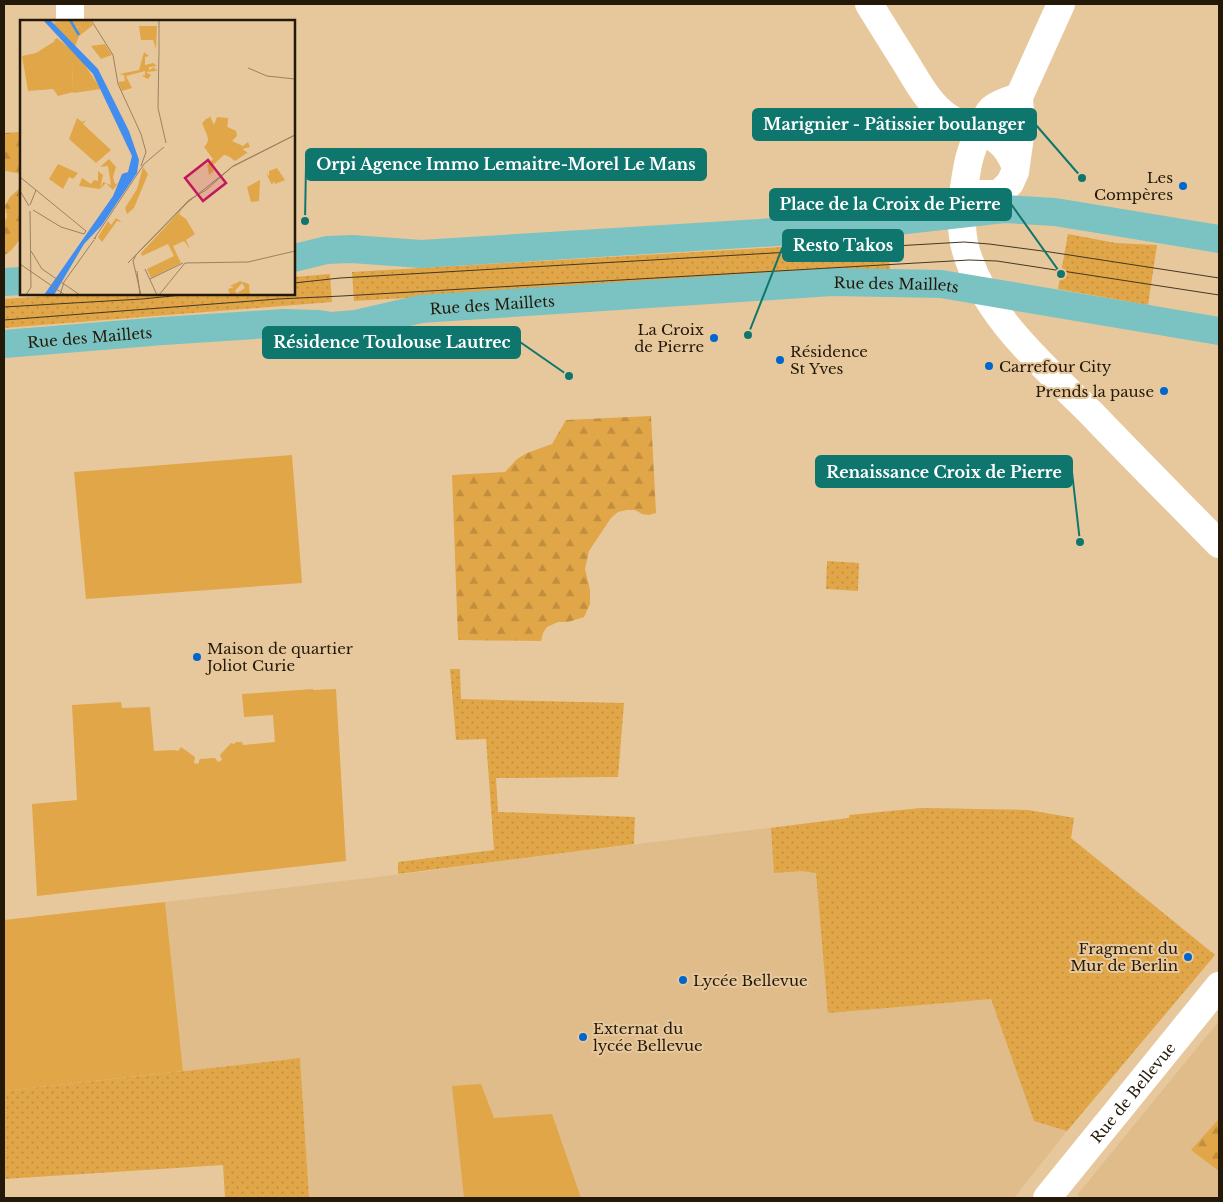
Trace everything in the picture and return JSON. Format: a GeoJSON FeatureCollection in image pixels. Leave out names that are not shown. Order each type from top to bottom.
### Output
{"type":"FeatureCollection","features":[{"type":"Feature","properties":{"kind":"main road"},"geometry":{"type":"LineString","coordinates":[[295,258],[327,250],[352,249],[421,254],[825,228],[1004,209],[1079,216],[1219,239]]}},
{"type":"Feature","properties":{"kind":"main road"},"geometry":{"type":"LineString","coordinates":[[4,282],[20,281]]}},
{"type":"Feature","properties":{"kind":"main road","name":"Rue des Maillets"},"geometry":{"type":"LineString","coordinates":[[4,344],[274,324],[319,324],[331,326],[356,324],[422,309],[832,282],[941,284],[1219,331]]}},
{"type":"Feature","properties":{"kind":"street"},"geometry":{"type":"LineString","coordinates":[[70,4],[70,20]]}},
{"type":"Feature","properties":{"kind":"street"},"geometry":{"type":"LineString","coordinates":[[869,4],[918,82],[937,108],[960,124],[991,135],[1006,147],[1011,156],[1012,174],[1002,191],[996,194],[978,194],[962,212]]}},
{"type":"Feature","properties":{"kind":"street"},"geometry":{"type":"LineString","coordinates":[[1041,211],[1017,204],[1008,195],[1021,129],[1019,97],[1061,4]]}},
{"type":"Feature","properties":{"kind":"street","name":"Rue des Maillets"},"geometry":{"type":"LineString","coordinates":[[982,291],[969,260],[964,242],[962,212],[968,160],[979,131],[991,110],[1019,97]]}},
{"type":"Feature","properties":{"kind":"street"},"geometry":{"type":"LineString","coordinates":[[982,291],[1013,334],[1219,544]]}},
{"type":"Feature","properties":{"kind":"street","name":"Rue de Bellevue"},"geometry":{"type":"LineString","coordinates":[[1052,1197],[1219,986]]}},
{"type":"Feature","properties":{"kind":"shaded area","name":"Lycée Bellevue"},"geometry":{"type":"Polygon","coordinates":[[[922,808],[1028,810],[1074,818],[1071,838],[1215,955],[1067,1131],[1014,1198],[309,1198],[300,1058],[183,1071],[165,902],[849,818],[849,815],[922,808]]]}},
{"type":"Feature","properties":{"kind":"shaded area"},"geometry":{"type":"Polygon","coordinates":[[[1219,1021],[1219,1198],[1081,1198],[1077,1195],[1219,1021]]]}},
{"type":"Feature","properties":{"kind":"green space"},"geometry":{"type":"Polygon","coordinates":[[[20,132],[20,174],[4,170],[4,133],[20,132]]]}},
{"type":"Feature","properties":{"kind":"green space"},"geometry":{"type":"Polygon","coordinates":[[[20,188],[20,239],[14,248],[4,255],[4,222],[7,217],[5,206],[10,197],[20,188]]]}},
{"type":"Feature","properties":{"kind":"green space"},"geometry":{"type":"Polygon","coordinates":[[[1068,234],[1116,243],[1157,245],[1148,305],[1058,289],[1068,234]]]}},
{"type":"Feature","properties":{"kind":"green space"},"geometry":{"type":"Polygon","coordinates":[[[888,242],[890,270],[354,301],[352,272],[888,242]]]}},
{"type":"Feature","properties":{"kind":"green space"},"geometry":{"type":"Polygon","coordinates":[[[330,274],[332,302],[4,328],[4,299],[62,295],[295,295],[295,277],[330,274]]]}},
{"type":"Feature","properties":{"kind":"green space"},"geometry":{"type":"Polygon","coordinates":[[[651,416],[656,513],[649,515],[635,510],[627,510],[618,512],[611,518],[589,551],[585,569],[590,590],[590,604],[584,617],[568,622],[558,622],[547,627],[541,641],[458,640],[452,475],[505,472],[517,459],[527,453],[552,444],[566,420],[651,416]]]}},
{"type":"Feature","properties":{"kind":"green space"},"geometry":{"type":"Polygon","coordinates":[[[292,455],[302,583],[86,599],[74,472],[292,455]]]}},
{"type":"Feature","properties":{"kind":"green space"},"geometry":{"type":"Polygon","coordinates":[[[827,561],[859,563],[858,591],[826,589],[827,561]]]}},
{"type":"Feature","properties":{"kind":"green space"},"geometry":{"type":"Polygon","coordinates":[[[450,669],[460,669],[461,699],[624,703],[618,777],[496,778],[498,812],[635,817],[634,844],[398,874],[398,862],[494,850],[486,739],[456,740],[450,669]]]}},
{"type":"Feature","properties":{"kind":"green space"},"geometry":{"type":"Polygon","coordinates":[[[336,689],[346,861],[37,896],[32,804],[77,800],[72,705],[121,702],[122,708],[150,707],[154,751],[178,751],[181,747],[195,757],[194,763],[198,764],[200,759],[215,758],[218,762],[222,760],[220,755],[231,743],[242,742],[243,745],[275,742],[273,715],[244,717],[242,694],[336,689]]]}},
{"type":"Feature","properties":{"kind":"green space"},"geometry":{"type":"Polygon","coordinates":[[[922,808],[1028,810],[1074,818],[1071,838],[1215,955],[1067,1131],[1034,1121],[991,999],[828,1013],[816,873],[801,871],[774,873],[771,828],[849,818],[849,815],[922,808]]]}},
{"type":"Feature","properties":{"kind":"green space"},"geometry":{"type":"Polygon","coordinates":[[[165,902],[183,1071],[4,1091],[4,920],[165,902]]]}},
{"type":"Feature","properties":{"kind":"green space"},"geometry":{"type":"Polygon","coordinates":[[[300,1058],[309,1198],[225,1198],[223,1165],[4,1179],[4,1091],[300,1058]]]}},
{"type":"Feature","properties":{"kind":"green space"},"geometry":{"type":"Polygon","coordinates":[[[481,1084],[494,1118],[552,1114],[581,1198],[464,1198],[452,1086],[481,1084]]]}},
{"type":"Feature","properties":{"kind":"green space"},"geometry":{"type":"Polygon","coordinates":[[[1219,1119],[1219,1171],[1191,1150],[1219,1119]]]}},
{"type":"Feature","properties":{"kind":"tram line"},"geometry":{"type":"LineString","coordinates":[[295,283],[340,278],[964,242],[1050,252],[1219,278]]}},
{"type":"Feature","properties":{"kind":"tram line"},"geometry":{"type":"LineString","coordinates":[[4,320],[278,299],[969,260],[997,261],[1219,295]]}},
{"type":"Feature","properties":{"kind":"tram line"},"geometry":{"type":"LineString","coordinates":[[4,307],[182,295]]}},
{"type":"Feature","properties":{"kind":"place","name":"Marignier - Pâtissier boulanger"},"geometry":{"type":"Point","coordinates":[1082,178]}},
{"type":"Feature","properties":{"kind":"place","name":"Les Compères"},"geometry":{"type":"Point","coordinates":[1183,186]}},
{"type":"Feature","properties":{"kind":"place","name":"Orpi Agence Immo Lemaitre-Morel Le Mans"},"geometry":{"type":"Point","coordinates":[305,221]}},
{"type":"Feature","properties":{"kind":"place","name":"Place de la Croix de Pierre"},"geometry":{"type":"Point","coordinates":[1061,274]}},
{"type":"Feature","properties":{"kind":"place","name":"Resto Takos"},"geometry":{"type":"Point","coordinates":[748,335]}},
{"type":"Feature","properties":{"kind":"place","name":"La Croix de Pierre"},"geometry":{"type":"Point","coordinates":[714,338]}},
{"type":"Feature","properties":{"kind":"place","name":"Résidence St Yves"},"geometry":{"type":"Point","coordinates":[780,360]}},
{"type":"Feature","properties":{"kind":"place","name":"Carrefour City"},"geometry":{"type":"Point","coordinates":[989,366]}},
{"type":"Feature","properties":{"kind":"place","name":"Résidence Toulouse Lautrec"},"geometry":{"type":"Point","coordinates":[569,376]}},
{"type":"Feature","properties":{"kind":"place","name":"Prends la pause"},"geometry":{"type":"Point","coordinates":[1164,391]}},
{"type":"Feature","properties":{"kind":"place","name":"Renaissance Croix de Pierre"},"geometry":{"type":"Point","coordinates":[1080,542]}},
{"type":"Feature","properties":{"kind":"place","name":"Maison de quartier Joliot Curie"},"geometry":{"type":"Point","coordinates":[197,657]}},
{"type":"Feature","properties":{"kind":"place","name":"Fragment du Mur de Berlin"},"geometry":{"type":"Point","coordinates":[1188,957]}},
{"type":"Feature","properties":{"kind":"place","name":"Lycée Bellevue"},"geometry":{"type":"Point","coordinates":[683,980]}},
{"type":"Feature","properties":{"kind":"place","name":"Externat du lycée Bellevue"},"geometry":{"type":"Point","coordinates":[583,1037]}}]}
